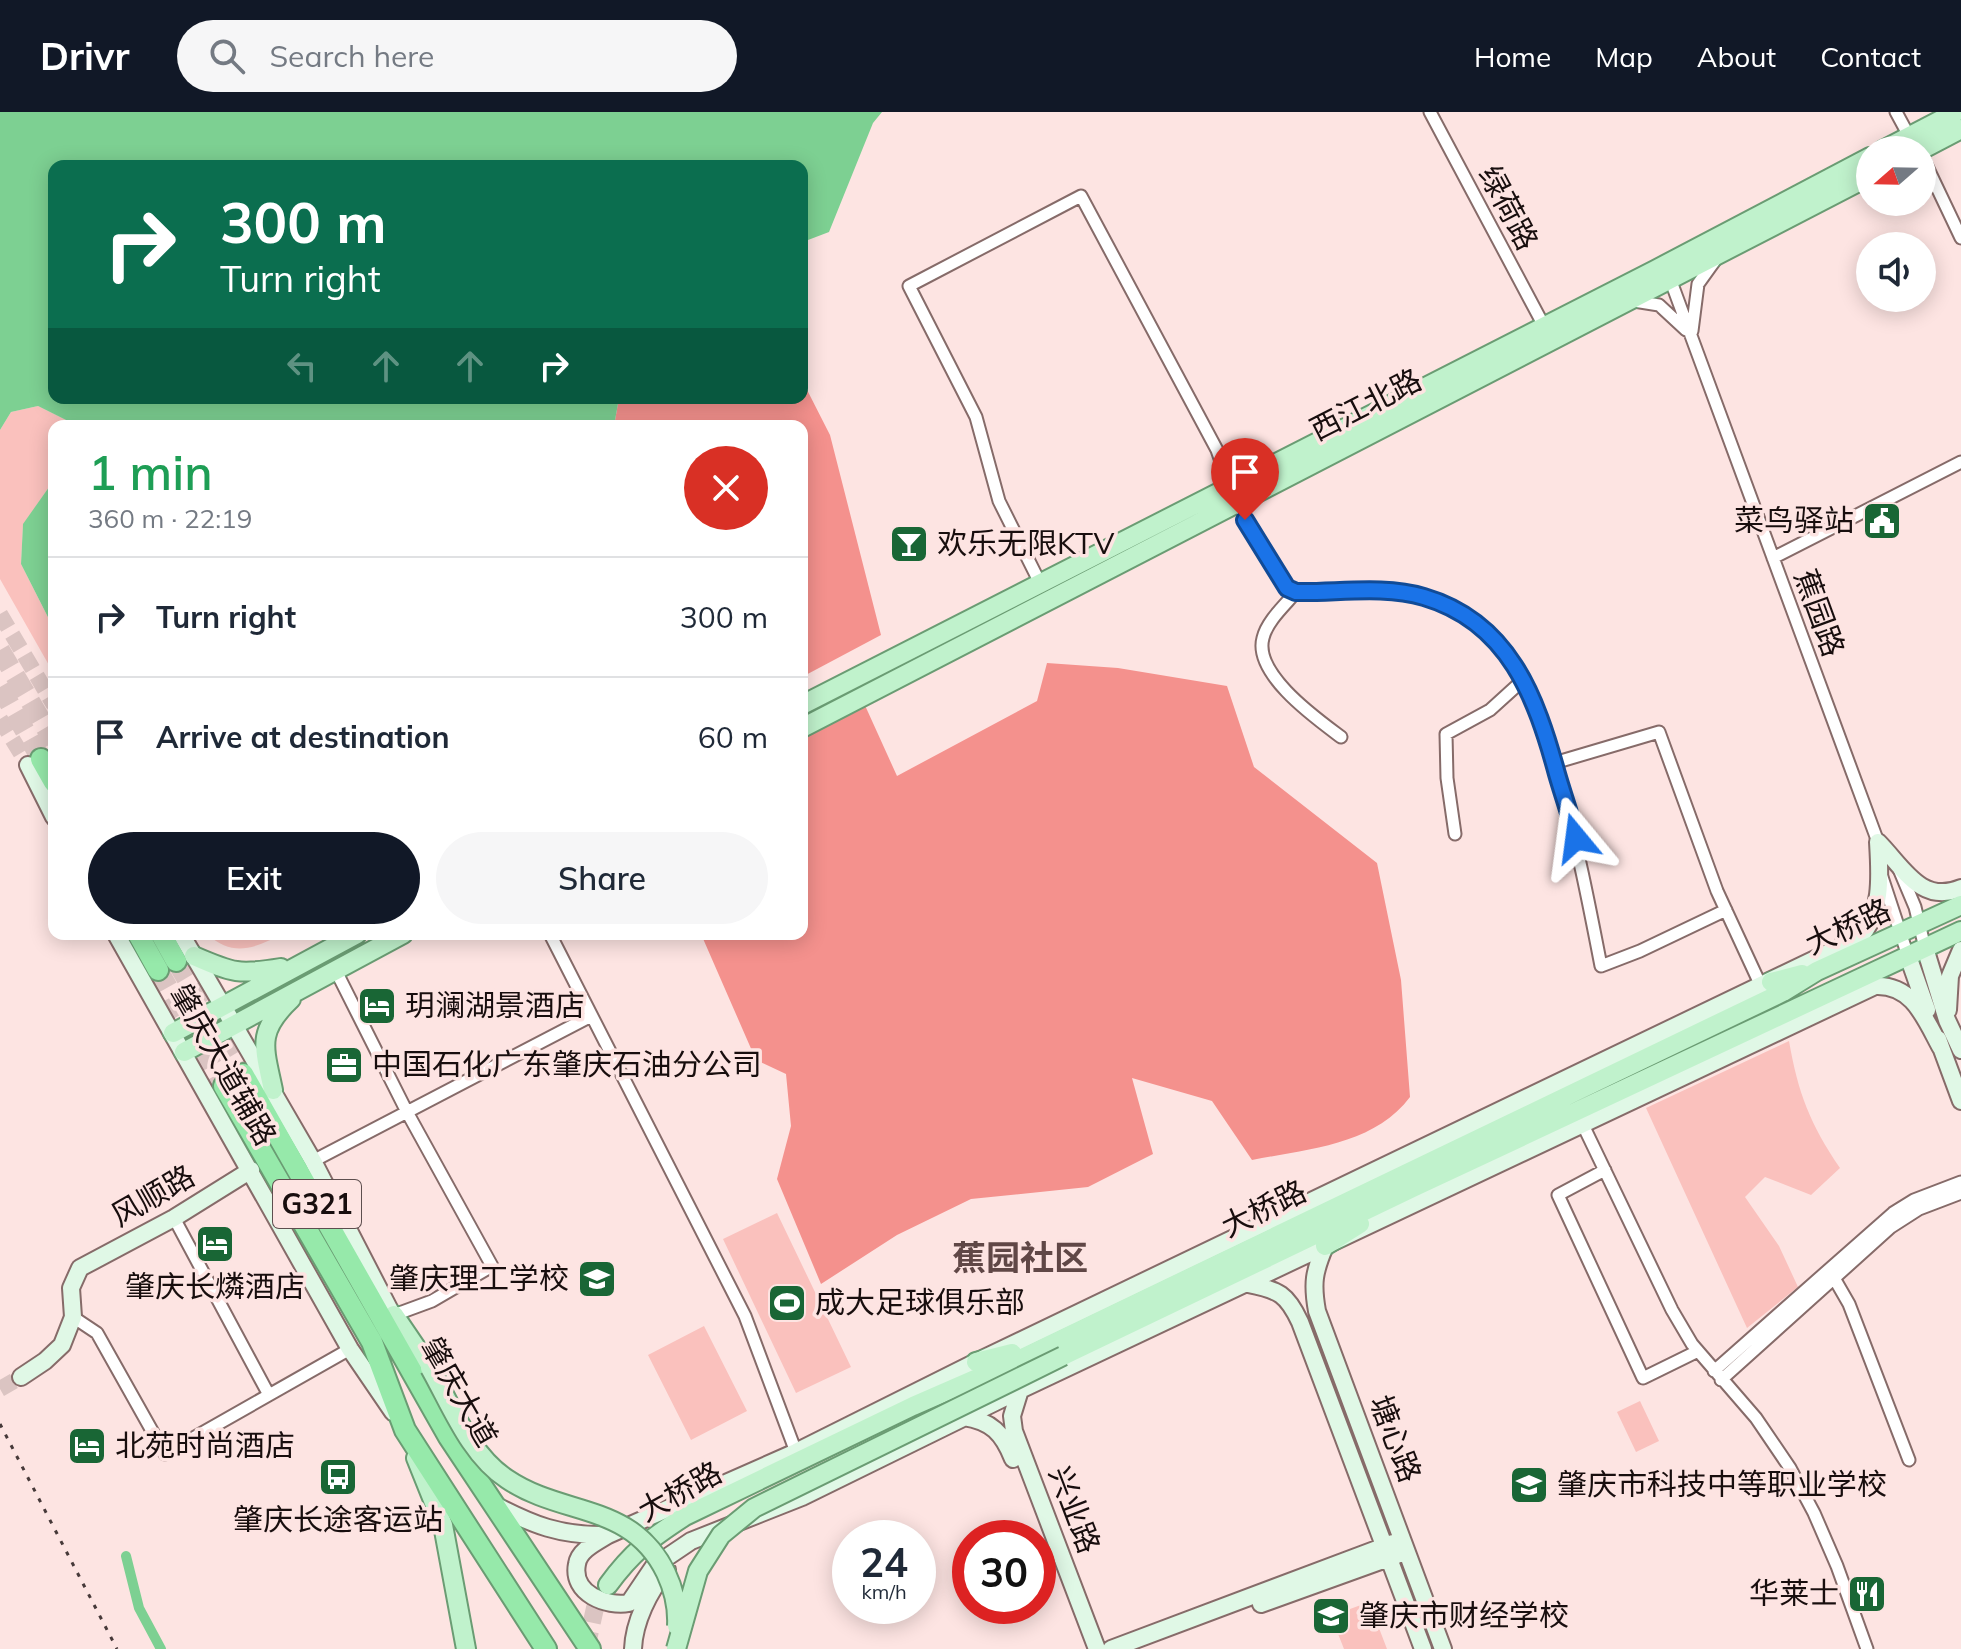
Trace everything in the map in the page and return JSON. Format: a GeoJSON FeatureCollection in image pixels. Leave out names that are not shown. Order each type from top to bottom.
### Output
{"type":"FeatureCollection","features":[{"type":"Feature","properties":{"kind":"highway"},"geometry":{"type":"LineString","coordinates":[[34,762],[48,776]]}},
{"type":"Feature","properties":{"kind":"highway"},"geometry":{"type":"LineString","coordinates":[[146,940],[176,962]]}},
{"type":"Feature","properties":{"kind":"highway"},"geometry":{"type":"LineString","coordinates":[[164,940],[176,962]]}},
{"type":"Feature","properties":{"kind":"highway","name":"肇庆大道"},"geometry":{"type":"LineString","coordinates":[[243,1074],[424,1393],[493,1504],[590,1649]]}},
{"type":"Feature","properties":{"kind":"highway","name":"肇庆大道"},"geometry":{"type":"LineString","coordinates":[[224,1086],[372,1342],[405,1430],[546,1649]]}},
{"type":"Feature","properties":{"kind":"main road"},"geometry":{"type":"LineString","coordinates":[[1929,136],[1956,112]]}},
{"type":"Feature","properties":{"kind":"main road"},"geometry":{"type":"LineString","coordinates":[[1936,139],[1961,129]]}},
{"type":"Feature","properties":{"kind":"main road","name":"西江北路"},"geometry":{"type":"LineString","coordinates":[[808,724],[975,627],[1040,583],[1234,495],[1544,326],[1603,305],[1628,301],[1667,272],[1721,253],[1762,223],[1856,166]]}},
{"type":"Feature","properties":{"kind":"main road","name":"西江北路"},"geometry":{"type":"LineString","coordinates":[[808,702],[975,627],[1762,223],[1856,182]]}},
{"type":"Feature","properties":{"kind":"main road","name":"大桥路"},"geometry":{"type":"LineString","coordinates":[[608,1585],[628,1558],[685,1516],[913,1406],[1014,1362],[1783,992],[1817,971],[1961,905]]}},
{"type":"Feature","properties":{"kind":"main road","name":"大桥路"},"geometry":{"type":"LineString","coordinates":[[676,1649],[698,1571],[721,1535],[754,1508],[1415,1187],[1961,931]]}},
{"type":"Feature","properties":{"kind":"main road"},"geometry":{"type":"LineString","coordinates":[[173,1033],[346,940]]}},
{"type":"Feature","properties":{"kind":"main road"},"geometry":{"type":"LineString","coordinates":[[184,1052],[391,940]]}},
{"type":"Feature","properties":{"kind":"main road"},"geometry":{"type":"LineString","coordinates":[[176,962],[247,974],[296,966]]}},
{"type":"Feature","properties":{"kind":"main road"},"geometry":{"type":"LineString","coordinates":[[296,966],[306,984]]}},
{"type":"Feature","properties":{"kind":"main road"},"geometry":{"type":"LineString","coordinates":[[1766,984],[1817,971]]}},
{"type":"Feature","properties":{"kind":"main road"},"geometry":{"type":"LineString","coordinates":[[273,1090],[264,1044],[267,1031],[273,1018],[306,984]]}},
{"type":"Feature","properties":{"kind":"main road"},"geometry":{"type":"LineString","coordinates":[[1676,1080],[1707,1049]]}},
{"type":"Feature","properties":{"kind":"main road"},"geometry":{"type":"LineString","coordinates":[[1507,1123],[1552,1085]]}},
{"type":"Feature","properties":{"kind":"main road"},"geometry":{"type":"LineString","coordinates":[[1325,1246],[1415,1187]]}},
{"type":"Feature","properties":{"kind":"main road"},"geometry":{"type":"LineString","coordinates":[[1119,1329],[1189,1310]]}},
{"type":"Feature","properties":{"kind":"main road"},"geometry":{"type":"LineString","coordinates":[[394,1315],[430,1368],[484,1459],[507,1479],[543,1496],[618,1523],[650,1545],[673,1588],[677,1617],[676,1649]]}},
{"type":"Feature","properties":{"kind":"main road"},"geometry":{"type":"LineString","coordinates":[[976,1362],[1013,1353],[1085,1326]]}},
{"type":"Feature","properties":{"kind":"main road"},"geometry":{"type":"LineString","coordinates":[[405,1430],[443,1525],[466,1649]]}},
{"type":"Feature","properties":{"kind":"street","name":"绿荷路"},"geometry":{"type":"LineString","coordinates":[[1430,112],[1544,326]]}},
{"type":"Feature","properties":{"kind":"street"},"geometry":{"type":"LineString","coordinates":[[1896,112],[1910,136]]}},
{"type":"Feature","properties":{"kind":"street"},"geometry":{"type":"LineString","coordinates":[[1936,186],[1961,238]]}},
{"type":"Feature","properties":{"kind":"street"},"geometry":{"type":"LineString","coordinates":[[1040,583],[999,501],[976,417],[909,286],[1081,196],[1217,450],[1234,495],[1287,588],[1296,592],[1387,591],[1424,597],[1461,613],[1490,634],[1523,680],[1536,704],[1575,834],[1601,966],[1726,910]]}},
{"type":"Feature","properties":{"kind":"street"},"geometry":{"type":"LineString","coordinates":[[1692,336],[1698,284],[1721,253]]}},
{"type":"Feature","properties":{"kind":"street","name":"蕉园路"},"geometry":{"type":"LineString","coordinates":[[1667,272],[1878,842]]}},
{"type":"Feature","properties":{"kind":"street"},"geometry":{"type":"LineString","coordinates":[[1628,301],[1647,301],[1659,305],[1692,336]]}},
{"type":"Feature","properties":{"kind":"street"},"geometry":{"type":"LineString","coordinates":[[1773,558],[1961,462]]}},
{"type":"Feature","properties":{"kind":"street"},"geometry":{"type":"LineString","coordinates":[[1296,592],[1266,630],[1262,641],[1263,653],[1292,700],[1341,737]]}},
{"type":"Feature","properties":{"kind":"street"},"geometry":{"type":"LineString","coordinates":[[1455,834],[1447,778],[1446,734],[1490,710],[1523,680]]}},
{"type":"Feature","properties":{"kind":"street"},"geometry":{"type":"LineString","coordinates":[[1554,763],[1659,732],[1726,910],[1766,984]]}},
{"type":"Feature","properties":{"kind":"street"},"geometry":{"type":"LineString","coordinates":[[34,762],[48,800]]}},
{"type":"Feature","properties":{"kind":"street"},"geometry":{"type":"LineString","coordinates":[[1878,842],[1916,883],[1929,892],[1949,893],[1961,888]]}},
{"type":"Feature","properties":{"kind":"street"},"geometry":{"type":"LineString","coordinates":[[1878,842],[1880,872],[1872,918],[1859,938],[976,1362],[796,1452],[608,1535],[584,1551],[577,1563],[578,1579],[591,1595],[613,1606],[629,1603],[654,1566],[691,1541],[802,1497],[1020,1390],[1875,986],[1885,985],[1909,995],[1941,1048]]}},
{"type":"Feature","properties":{"kind":"street"},"geometry":{"type":"LineString","coordinates":[[1893,858],[1915,907],[1920,925],[1917,952],[1941,1048],[1961,1101]]}},
{"type":"Feature","properties":{"kind":"street"},"geometry":{"type":"LineString","coordinates":[[1880,872],[1901,933],[1917,952],[1961,1050]]}},
{"type":"Feature","properties":{"kind":"street","name":"肇庆大道辅路"},"geometry":{"type":"LineString","coordinates":[[119,940],[350,1349],[405,1430]]}},
{"type":"Feature","properties":{"kind":"street","name":"肇庆大道辅路"},"geometry":{"type":"LineString","coordinates":[[180,940],[176,962],[224,1005],[273,1090],[394,1315],[424,1393]]}},
{"type":"Feature","properties":{"kind":"street"},"geometry":{"type":"LineString","coordinates":[[553,940],[745,1316],[796,1452]]}},
{"type":"Feature","properties":{"kind":"street"},"geometry":{"type":"LineString","coordinates":[[1947,1020],[1950,976],[1961,950]]}},
{"type":"Feature","properties":{"kind":"street"},"geometry":{"type":"LineString","coordinates":[[335,969],[407,1112],[492,1266],[432,1301],[394,1315]]}},
{"type":"Feature","properties":{"kind":"street"},"geometry":{"type":"LineString","coordinates":[[313,1161],[591,1016]]}},
{"type":"Feature","properties":{"kind":"street"},"geometry":{"type":"LineString","coordinates":[[1583,1125],[1672,1310],[1698,1351],[1756,1418],[1790,1468],[1837,1566],[1867,1649]]}},
{"type":"Feature","properties":{"kind":"street","name":"风顺路"},"geometry":{"type":"LineString","coordinates":[[73,1317],[71,1288],[80,1268],[174,1218],[251,1170]]}},
{"type":"Feature","properties":{"kind":"street"},"geometry":{"type":"LineString","coordinates":[[1605,1170],[1558,1195],[1643,1378],[1698,1351]]}},
{"type":"Feature","properties":{"kind":"street"},"geometry":{"type":"LineString","coordinates":[[1718,1375],[1893,1213],[1914,1200],[1961,1182]]}},
{"type":"Feature","properties":{"kind":"street"},"geometry":{"type":"LineString","coordinates":[[1718,1375],[1909,1214],[1961,1193]]}},
{"type":"Feature","properties":{"kind":"street"},"geometry":{"type":"LineString","coordinates":[[174,1218],[269,1395]]}},
{"type":"Feature","properties":{"kind":"street","name":"塘心路"},"geometry":{"type":"LineString","coordinates":[[1325,1246],[1313,1285],[1317,1311],[1443,1649]]}},
{"type":"Feature","properties":{"kind":"street"},"geometry":{"type":"LineString","coordinates":[[1834,1278],[1849,1304],[1909,1460]]}},
{"type":"Feature","properties":{"kind":"street","name":"塘心路"},"geometry":{"type":"LineString","coordinates":[[1248,1284],[1266,1287],[1287,1297],[1293,1307],[1423,1649]]}},
{"type":"Feature","properties":{"kind":"street"},"geometry":{"type":"LineString","coordinates":[[21,1377],[62,1345],[73,1317],[97,1333],[165,1454],[350,1349]]}},
{"type":"Feature","properties":{"kind":"street","name":"兴业路"},"geometry":{"type":"LineString","coordinates":[[1020,1390],[1012,1416],[1014,1431],[1097,1649]]}},
{"type":"Feature","properties":{"kind":"street","name":"兴业路"},"geometry":{"type":"LineString","coordinates":[[964,1417],[982,1420],[997,1429],[1006,1441],[1086,1649]]}},
{"type":"Feature","properties":{"kind":"street"},"geometry":{"type":"LineString","coordinates":[[493,1504],[543,1528],[584,1535],[608,1535]]}},
{"type":"Feature","properties":{"kind":"street"},"geometry":{"type":"LineString","coordinates":[[633,1649],[644,1606],[656,1584],[691,1541]]}},
{"type":"Feature","properties":{"kind":"street"},"geometry":{"type":"LineString","coordinates":[[1139,1649],[1404,1545]]}},
{"type":"Feature","properties":{"kind":"street"},"geometry":{"type":"LineString","coordinates":[[1111,1649],[1388,1552]]}},
{"type":"Feature","properties":{"kind":"shaded area"},"geometry":{"type":"Polygon","coordinates":[[[0,112],[882,112],[873,123],[829,232],[808,240],[808,160],[48,160],[48,404],[618,404],[615,420],[66,420],[38,406],[11,412],[0,430],[0,112]]]}},
{"type":"Feature","properties":{"kind":"shaded area"},"geometry":{"type":"Polygon","coordinates":[[[808,392],[830,435],[881,635],[808,674],[808,420],[615,420],[618,404],[808,404],[808,392]]]}},
{"type":"Feature","properties":{"kind":"shaded area"},"geometry":{"type":"Polygon","coordinates":[[[38,406],[66,420],[48,420],[48,489],[23,525],[21,564],[48,617],[48,663],[0,579],[0,430],[11,412],[38,406]]]}},
{"type":"Feature","properties":{"kind":"shaded area"},"geometry":{"type":"Polygon","coordinates":[[[48,489],[48,617],[21,564],[23,524],[48,489]]]}},
{"type":"Feature","properties":{"kind":"shaded area"},"geometry":{"type":"Polygon","coordinates":[[[1047,663],[1118,668],[1227,686],[1254,767],[1377,863],[1401,980],[1410,1097],[1378,1126],[1359,1135],[1317,1148],[1252,1160],[1212,1101],[1132,1078],[1153,1154],[1088,1187],[971,1199],[897,1235],[821,1284],[777,1179],[791,1126],[786,1074],[756,1060],[704,940],[808,940],[808,729],[863,701],[897,776],[1037,701],[1047,663]]]}},
{"type":"Feature","properties":{"kind":"shaded area"},"geometry":{"type":"Polygon","coordinates":[[[270,940],[244,948],[226,946],[217,941],[270,940]]]}},
{"type":"Feature","properties":{"kind":"shaded area"},"geometry":{"type":"Polygon","coordinates":[[[1789,1041],[1807,1108],[1840,1168],[1811,1195],[1765,1177],[1745,1197],[1779,1246],[1798,1287],[1747,1328],[1646,1108],[1789,1041]]]}},
{"type":"Feature","properties":{"kind":"shaded area","name":"成大足球俱乐部"},"geometry":{"type":"Polygon","coordinates":[[[777,1213],[851,1367],[796,1393],[723,1239],[777,1213]]]}},
{"type":"Feature","properties":{"kind":"shaded area"},"geometry":{"type":"Polygon","coordinates":[[[704,1326],[747,1411],[691,1440],[648,1355],[704,1326]]]}},
{"type":"Feature","properties":{"kind":"shaded area"},"geometry":{"type":"Polygon","coordinates":[[[1640,1401],[1659,1441],[1636,1452],[1617,1412],[1640,1401]]]}},
{"type":"Feature","properties":{"kind":"shaded area"},"geometry":{"type":"Polygon","coordinates":[[[1369,1602],[1387,1649],[1344,1649],[1331,1616],[1369,1602]]]}},
{"type":"Feature","properties":{"kind":"waterway"},"geometry":{"type":"LineString","coordinates":[[126,1556],[139,1608],[161,1649]]}},
{"type":"Feature","properties":{"kind":"tunnel"},"geometry":{"type":"LineString","coordinates":[[0,614],[48,695]]}},
{"type":"Feature","properties":{"kind":"tunnel"},"geometry":{"type":"LineString","coordinates":[[0,650],[48,732]]}},
{"type":"Feature","properties":{"kind":"tunnel"},"geometry":{"type":"LineString","coordinates":[[0,687],[41,759]]}},
{"type":"Feature","properties":{"kind":"tunnel"},"geometry":{"type":"LineString","coordinates":[[0,719],[28,765]]}},
{"type":"Feature","properties":{"kind":"tunnel"},"geometry":{"type":"LineString","coordinates":[[176,961],[243,1074]]}},
{"type":"Feature","properties":{"kind":"tunnel"},"geometry":{"type":"LineString","coordinates":[[158,970],[224,1086]]}},
{"type":"Feature","properties":{"kind":"tunnel"},"geometry":{"type":"LineString","coordinates":[[0,1389],[21,1377]]}},
{"type":"Feature","properties":{"kind":"tunnel"},"geometry":{"type":"LineString","coordinates":[[586,1649],[595,1608],[606,1588]]}},
{"type":"Feature","properties":{"kind":"railway"},"geometry":{"type":"LineString","coordinates":[[0,1424],[117,1649]]}},
{"type":"Feature","properties":{"kind":"place","name":"菜鸟驿站"},"geometry":{"type":"Point","coordinates":[1882,521]}},
{"type":"Feature","properties":{"kind":"place","name":"欢乐无限KTV"},"geometry":{"type":"Point","coordinates":[909,544]}},
{"type":"Feature","properties":{"kind":"place","name":"玥澜湖景酒店"},"geometry":{"type":"Point","coordinates":[377,1006]}},
{"type":"Feature","properties":{"kind":"place","name":"中国石化广东肇庆石油分公司"},"geometry":{"type":"Point","coordinates":[344,1065]}},
{"type":"Feature","properties":{"kind":"place","name":"肇庆长燐酒店"},"geometry":{"type":"Point","coordinates":[215,1244]}},
{"type":"Feature","properties":{"kind":"place","name":"肇庆理工学校"},"geometry":{"type":"Point","coordinates":[597,1279]}},
{"type":"Feature","properties":{"kind":"place","name":"成大足球俱乐部"},"geometry":{"type":"Point","coordinates":[787,1303]}},
{"type":"Feature","properties":{"kind":"place","name":"北苑时尚酒店"},"geometry":{"type":"Point","coordinates":[87,1446]}},
{"type":"Feature","properties":{"kind":"place","name":"肇庆长途客运站"},"geometry":{"type":"Point","coordinates":[338,1477]}},
{"type":"Feature","properties":{"kind":"place","name":"肇庆市科技中等职业学校"},"geometry":{"type":"Point","coordinates":[1529,1485]}},
{"type":"Feature","properties":{"kind":"place","name":"华莱士"},"geometry":{"type":"Point","coordinates":[1867,1594]}},
{"type":"Feature","properties":{"kind":"place","name":"肇庆市财经学校"},"geometry":{"type":"Point","coordinates":[1331,1616]}},
{"type":"Feature","properties":{"kind":"district","name":"蕉园社区"},"geometry":{"type":"Point","coordinates":[1020,1258]}},
{"type":"Feature","properties":{"kind":"route"},"geometry":{"type":"LineString","coordinates":[[1245,520],[1287,588],[1296,592],[1387,591],[1424,597],[1461,613],[1490,634],[1519,671],[1536,704],[1576,838]]}}]}
